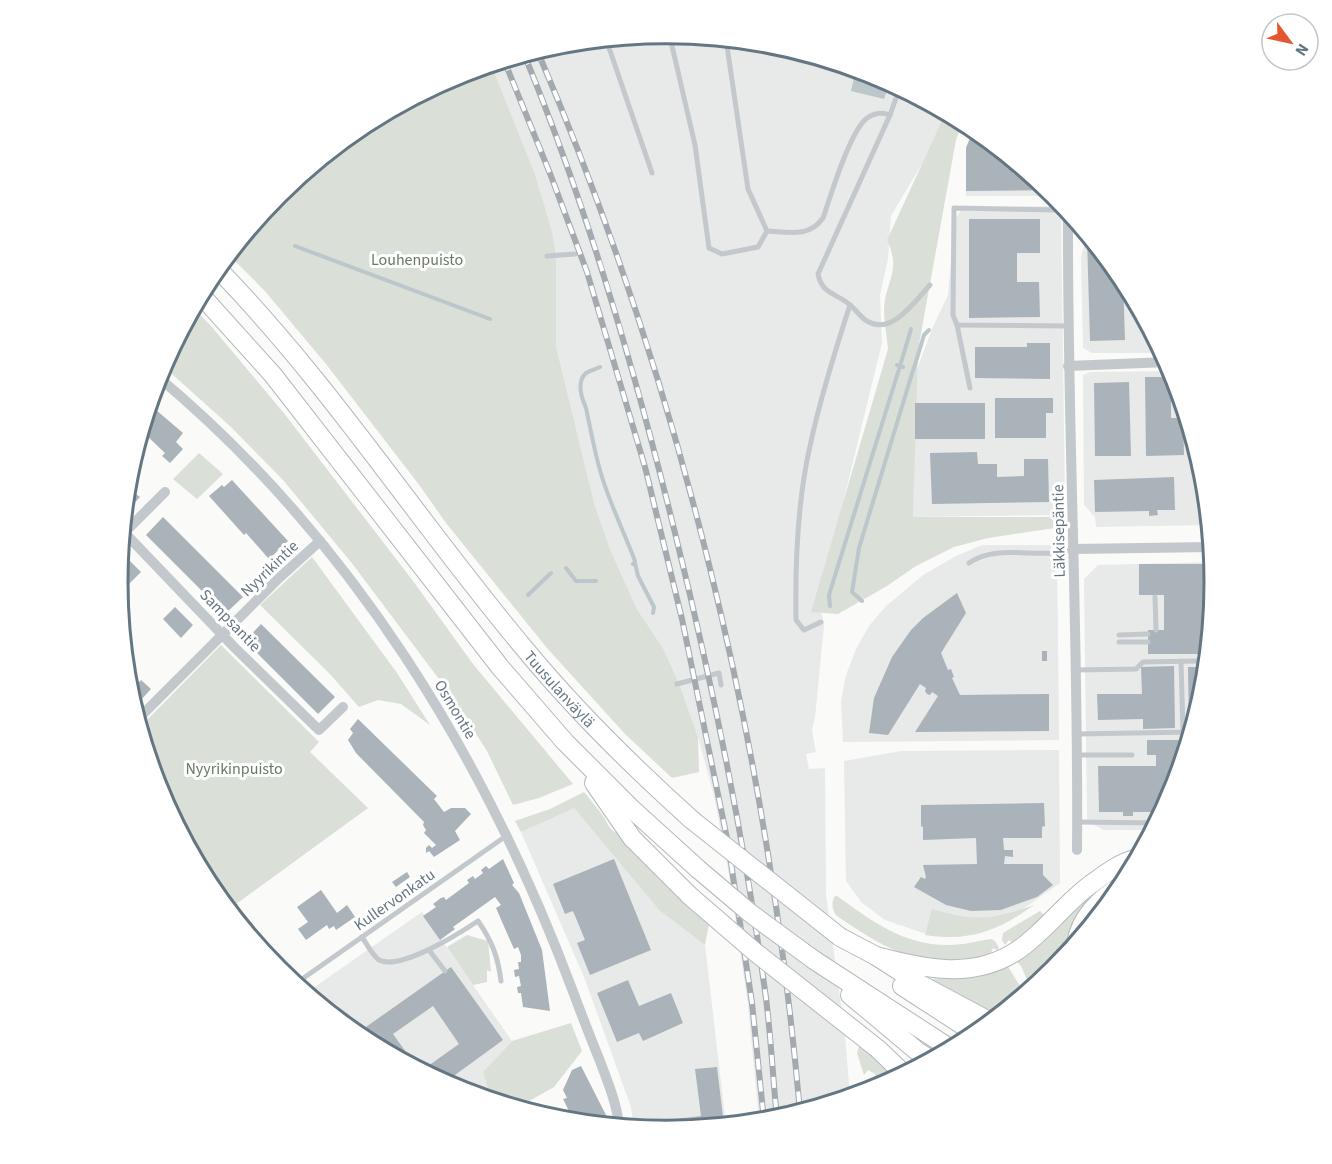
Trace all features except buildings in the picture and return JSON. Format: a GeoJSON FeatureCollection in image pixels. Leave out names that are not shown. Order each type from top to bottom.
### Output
{"type":"FeatureCollection","features":[{"type":"Feature","properties":{"kind":"highway","name":"Tuusulanväylä"},"geometry":{"type":"LineString","coordinates":[[224,275],[297,356],[524,648],[596,729],[692,820],[888,976],[967,1028]]}},
{"type":"Feature","properties":{"kind":"highway","name":"Tuusulanväylä"},"geometry":{"type":"LineString","coordinates":[[207,302],[273,375],[500,667],[565,742],[633,810],[750,913],[847,987],[942,1044]]}},
{"type":"Feature","properties":{"kind":"highway"},"geometry":{"type":"LineString","coordinates":[[565,742],[632,837],[690,896],[755,952],[878,1048],[898,1068]]}},
{"type":"Feature","properties":{"kind":"highway"},"geometry":{"type":"LineString","coordinates":[[876,956],[933,969],[961,970],[987,966],[1018,950],[1078,895],[1106,873],[1124,865]]}},
{"type":"Feature","properties":{"kind":"highway"},"geometry":{"type":"LineString","coordinates":[[1085,920],[1099,902]]}},
{"type":"Feature","properties":{"kind":"highway"},"geometry":{"type":"LineString","coordinates":[[840,938],[876,956],[918,983],[982,1017]]}},
{"type":"Feature","properties":{"kind":"highway"},"geometry":{"type":"LineString","coordinates":[[847,987],[923,1055]]}},
{"type":"Feature","properties":{"kind":"street","name":"Läkkisepäntie"},"geometry":{"type":"LineString","coordinates":[[1069,225],[1068,366],[1073,549],[1079,641],[1074,670],[1077,850]]}},
{"type":"Feature","properties":{"kind":"street"},"geometry":{"type":"LineString","coordinates":[[1068,366],[1158,362]]}},
{"type":"Feature","properties":{"kind":"street","name":"Osmontie"},"geometry":{"type":"LineString","coordinates":[[166,383],[227,438],[320,540],[408,660],[435,702],[468,759],[507,835],[555,944],[612,1095],[617,1118]]}},
{"type":"Feature","properties":{"kind":"street"},"geometry":{"type":"LineString","coordinates":[[131,524],[165,492]]}},
{"type":"Feature","properties":{"kind":"street","name":"Sampsantie"},"geometry":{"type":"LineString","coordinates":[[130,537],[222,634],[319,730],[343,706]]}},
{"type":"Feature","properties":{"kind":"street","name":"Nyyrikintie"},"geometry":{"type":"LineString","coordinates":[[144,713],[320,540]]}},
{"type":"Feature","properties":{"kind":"street"},"geometry":{"type":"LineString","coordinates":[[1073,549],[1203,547]]}},
{"type":"Feature","properties":{"kind":"lane"},"geometry":{"type":"LineString","coordinates":[[672,44],[695,145],[709,248],[722,254],[758,247],[767,231]]}},
{"type":"Feature","properties":{"kind":"lane"},"geometry":{"type":"LineString","coordinates":[[609,47],[652,173]]}},
{"type":"Feature","properties":{"kind":"lane"},"geometry":{"type":"LineString","coordinates":[[727,47],[748,189],[767,231]]}},
{"type":"Feature","properties":{"kind":"lane"},"geometry":{"type":"LineString","coordinates":[[897,96],[818,274],[820,283],[825,289],[850,305],[865,320],[876,325],[888,324],[902,315],[930,285]]}},
{"type":"Feature","properties":{"kind":"lane"},"geometry":{"type":"LineString","coordinates":[[767,231],[800,233],[809,231],[818,225],[823,218],[856,132],[866,119],[877,113],[890,115]]}},
{"type":"Feature","properties":{"kind":"lane"},"geometry":{"type":"LineString","coordinates":[[970,388],[957,325],[952,315],[954,208],[1055,210]]}},
{"type":"Feature","properties":{"kind":"lane"},"geometry":{"type":"LineString","coordinates":[[547,256],[575,254]]}},
{"type":"Feature","properties":{"kind":"lane"},"geometry":{"type":"LineString","coordinates":[[821,622],[804,630],[796,620],[795,581],[801,501],[809,447],[850,305]]}},
{"type":"Feature","properties":{"kind":"lane"},"geometry":{"type":"LineString","coordinates":[[957,325],[1068,326]]}},
{"type":"Feature","properties":{"kind":"lane"},"geometry":{"type":"LineString","coordinates":[[969,563],[986,554],[1062,553],[1073,549]]}},
{"type":"Feature","properties":{"kind":"lane"},"geometry":{"type":"LineString","coordinates":[[1155,597],[1156,630]]}},
{"type":"Feature","properties":{"kind":"lane"},"geometry":{"type":"LineString","coordinates":[[1119,635],[1148,634]]}},
{"type":"Feature","properties":{"kind":"lane"},"geometry":{"type":"LineString","coordinates":[[1119,642],[1148,642]]}},
{"type":"Feature","properties":{"kind":"lane"},"geometry":{"type":"LineString","coordinates":[[1181,661],[1183,731]]}},
{"type":"Feature","properties":{"kind":"lane"},"geometry":{"type":"LineString","coordinates":[[1074,670],[1136,669],[1143,662],[1198,661]]}},
{"type":"Feature","properties":{"kind":"lane"},"geometry":{"type":"LineString","coordinates":[[677,684],[718,673],[721,685]]}},
{"type":"Feature","properties":{"kind":"lane"},"geometry":{"type":"LineString","coordinates":[[1075,734],[1183,732]]}},
{"type":"Feature","properties":{"kind":"lane"},"geometry":{"type":"LineString","coordinates":[[1076,755],[1132,754]]}},
{"type":"Feature","properties":{"kind":"lane"},"geometry":{"type":"LineString","coordinates":[[1077,822],[1147,823]]}},
{"type":"Feature","properties":{"kind":"lane","name":"Kullervonkatu"},"geometry":{"type":"LineString","coordinates":[[302,979],[507,835]]}},
{"type":"Feature","properties":{"kind":"lane"},"geometry":{"type":"LineString","coordinates":[[362,937],[376,957],[381,961],[392,962],[429,950],[478,921],[491,940],[498,959],[501,981]]}},
{"type":"Feature","properties":{"kind":"lane"},"geometry":{"type":"LineString","coordinates":[[429,950],[445,971]]}},
{"type":"Feature","properties":{"kind":"shaded area"},"geometry":{"type":"Polygon","coordinates":[[[666,44],[701,45],[771,54],[839,72],[872,84],[946,123],[891,216],[888,259],[880,295],[882,343],[819,601],[824,625],[812,730],[816,752],[806,754],[809,769],[825,768],[826,894],[845,1034],[849,1088],[839,1092],[758,1112],[748,1005],[729,874],[714,796],[698,737],[680,686],[664,650],[637,609],[610,549],[594,503],[556,346],[556,254],[552,231],[535,174],[494,72],[561,54],[596,48],[666,44]]]}},
{"type":"Feature","properties":{"kind":"shaded area"},"geometry":{"type":"Polygon","coordinates":[[[854,77],[887,91],[884,99],[851,91],[854,77]]]}},
{"type":"Feature","properties":{"kind":"shaded area"},"geometry":{"type":"Polygon","coordinates":[[[970,138],[1042,196],[966,196],[966,148],[970,138]]]}},
{"type":"Feature","properties":{"kind":"shaded area"},"geometry":{"type":"Polygon","coordinates":[[[1052,206],[1061,216],[1065,504],[1054,515],[913,517],[916,372],[948,295],[955,220],[963,207],[1052,206]]]}},
{"type":"Feature","properties":{"kind":"shaded area"},"geometry":{"type":"Polygon","coordinates":[[[1085,244],[1114,283],[1153,353],[1092,353],[1083,348],[1081,257],[1085,244]]]}},
{"type":"Feature","properties":{"kind":"shaded area"},"geometry":{"type":"Polygon","coordinates":[[[1162,371],[1186,443],[1201,525],[1096,527],[1095,517],[1084,505],[1083,375],[1090,372],[1162,371]]]}},
{"type":"Feature","properties":{"kind":"shaded area"},"geometry":{"type":"Polygon","coordinates":[[[982,545],[1057,545],[1059,740],[843,742],[841,701],[846,675],[856,649],[869,626],[885,607],[923,575],[956,556],[982,545]]]}},
{"type":"Feature","properties":{"kind":"shaded area"},"geometry":{"type":"Polygon","coordinates":[[[1203,562],[1203,617],[1194,687],[1176,755],[1164,788],[1144,830],[1104,830],[1087,821],[1084,579],[1098,565],[1203,562]]]}},
{"type":"Feature","properties":{"kind":"shaded area"},"geometry":{"type":"Polygon","coordinates":[[[1059,750],[1060,883],[1006,921],[945,936],[923,933],[885,920],[861,902],[846,881],[844,761],[901,751],[1059,750]]]}},
{"type":"Feature","properties":{"kind":"shaded area"},"geometry":{"type":"Polygon","coordinates":[[[573,807],[660,911],[705,945],[725,1117],[633,1119],[631,1107],[584,977],[521,832],[573,807]]]}},
{"type":"Feature","properties":{"kind":"shaded area"},"geometry":{"type":"Polygon","coordinates":[[[422,912],[512,1041],[483,1072],[488,1090],[460,1080],[397,1048],[367,1030],[313,988],[422,912]]]}},
{"type":"Feature","properties":{"kind":"green space","name":"Louhenpuisto"},"geometry":{"type":"Polygon","coordinates":[[[494,72],[535,174],[552,231],[556,254],[556,346],[594,503],[610,549],[637,609],[664,650],[680,686],[698,737],[699,772],[672,778],[625,734],[547,648],[446,523],[326,364],[264,290],[234,260],[285,201],[311,177],[367,134],[428,99],[494,72]]]}},
{"type":"Feature","properties":{"kind":"green space"},"geometry":{"type":"Polygon","coordinates":[[[942,120],[959,131],[918,350],[913,517],[1054,517],[1061,521],[1062,527],[988,538],[954,547],[916,566],[887,586],[838,614],[811,612],[888,349],[884,310],[892,276],[893,260],[887,240],[942,120]]]}},
{"type":"Feature","properties":{"kind":"green space"},"geometry":{"type":"Polygon","coordinates":[[[200,314],[283,412],[413,581],[473,664],[573,784],[539,798],[513,805],[487,751],[454,699],[351,562],[283,480],[231,427],[170,372],[200,314]]]}},
{"type":"Feature","properties":{"kind":"green space"},"geometry":{"type":"Polygon","coordinates":[[[199,453],[223,474],[197,499],[173,479],[199,453]]]}},
{"type":"Feature","properties":{"kind":"green space"},"geometry":{"type":"Polygon","coordinates":[[[312,557],[397,673],[430,725],[401,704],[378,700],[359,707],[330,674],[260,605],[312,557]]]}},
{"type":"Feature","properties":{"kind":"green space","name":"Nyyrikinpuisto"},"geometry":{"type":"Polygon","coordinates":[[[221,645],[319,742],[310,752],[368,808],[235,905],[218,881],[183,820],[168,788],[146,721],[221,645]]]}},
{"type":"Feature","properties":{"kind":"green space"},"geometry":{"type":"Polygon","coordinates":[[[584,792],[609,826],[657,877],[709,924],[705,945],[660,911],[574,808],[521,832],[515,821],[550,809],[584,792]]]}},
{"type":"Feature","properties":{"kind":"green space"},"geometry":{"type":"Polygon","coordinates":[[[1117,877],[1070,938],[1028,981],[1021,966],[1015,960],[1097,887],[1117,877]]]}},
{"type":"Feature","properties":{"kind":"green space"},"geometry":{"type":"Polygon","coordinates":[[[835,896],[876,923],[903,937],[933,944],[950,945],[991,939],[999,948],[997,950],[993,948],[990,955],[967,960],[927,960],[909,955],[873,939],[837,916],[833,906],[835,896]]]}},
{"type":"Feature","properties":{"kind":"green space"},"geometry":{"type":"Polygon","coordinates":[[[1034,905],[1008,922],[983,932],[956,937],[925,935],[932,909],[961,916],[984,918],[1007,914],[1034,905]]]}},
{"type":"Feature","properties":{"kind":"green space"},"geometry":{"type":"Polygon","coordinates":[[[1040,911],[1045,916],[1005,945],[1002,940],[1003,933],[1040,911]]]}},
{"type":"Feature","properties":{"kind":"green space"},"geometry":{"type":"Polygon","coordinates":[[[467,935],[488,941],[491,972],[487,970],[487,982],[473,985],[447,947],[467,935]]]}},
{"type":"Feature","properties":{"kind":"green space"},"geometry":{"type":"Polygon","coordinates":[[[1007,965],[1021,987],[990,1012],[927,979],[954,978],[975,975],[1007,965]]]}},
{"type":"Feature","properties":{"kind":"green space"},"geometry":{"type":"Polygon","coordinates":[[[571,1023],[582,1051],[554,1087],[527,1102],[488,1090],[483,1072],[512,1041],[571,1023]]]}},
{"type":"Feature","properties":{"kind":"green space"},"geometry":{"type":"Polygon","coordinates":[[[860,1044],[891,1071],[876,1078],[875,1074],[868,1070],[864,1075],[857,1053],[860,1044]]]}},
{"type":"Feature","properties":{"kind":"waterway"},"geometry":{"type":"LineString","coordinates":[[295,246],[490,319]]}},
{"type":"Feature","properties":{"kind":"waterway"},"geometry":{"type":"LineString","coordinates":[[897,365],[900,366],[911,329]]}},
{"type":"Feature","properties":{"kind":"waterway"},"geometry":{"type":"LineString","coordinates":[[914,368],[924,335],[929,330]]}},
{"type":"Feature","properties":{"kind":"waterway"},"geometry":{"type":"LineString","coordinates":[[830,606],[829,595],[900,366],[903,367]]}},
{"type":"Feature","properties":{"kind":"waterway"},"geometry":{"type":"LineString","coordinates":[[600,367],[586,373],[581,381],[581,390],[602,477],[635,561],[633,564]]}},
{"type":"Feature","properties":{"kind":"waterway"},"geometry":{"type":"LineString","coordinates":[[862,601],[852,592],[859,548],[914,367]]}},
{"type":"Feature","properties":{"kind":"waterway"},"geometry":{"type":"LineString","coordinates":[[635,563],[638,576],[654,607],[653,613]]}},
{"type":"Feature","properties":{"kind":"waterway"},"geometry":{"type":"LineString","coordinates":[[566,568],[576,581],[596,581]]}},
{"type":"Feature","properties":{"kind":"waterway"},"geometry":{"type":"LineString","coordinates":[[528,595],[551,573]]}},
{"type":"Feature","properties":{"kind":"railway"},"geometry":{"type":"LineString","coordinates":[[541,59],[588,177],[634,306],[675,438],[710,570],[741,705],[766,840],[785,976],[799,1103]]}},
{"type":"Feature","properties":{"kind":"railway"},"geometry":{"type":"LineString","coordinates":[[527,62],[569,171],[627,351],[689,591],[727,764],[758,940],[776,1109]]}},
{"type":"Feature","properties":{"kind":"railway"},"geometry":{"type":"LineString","coordinates":[[507,68],[587,272],[645,467],[682,619],[728,843],[752,1003],[763,1111]]}}]}
